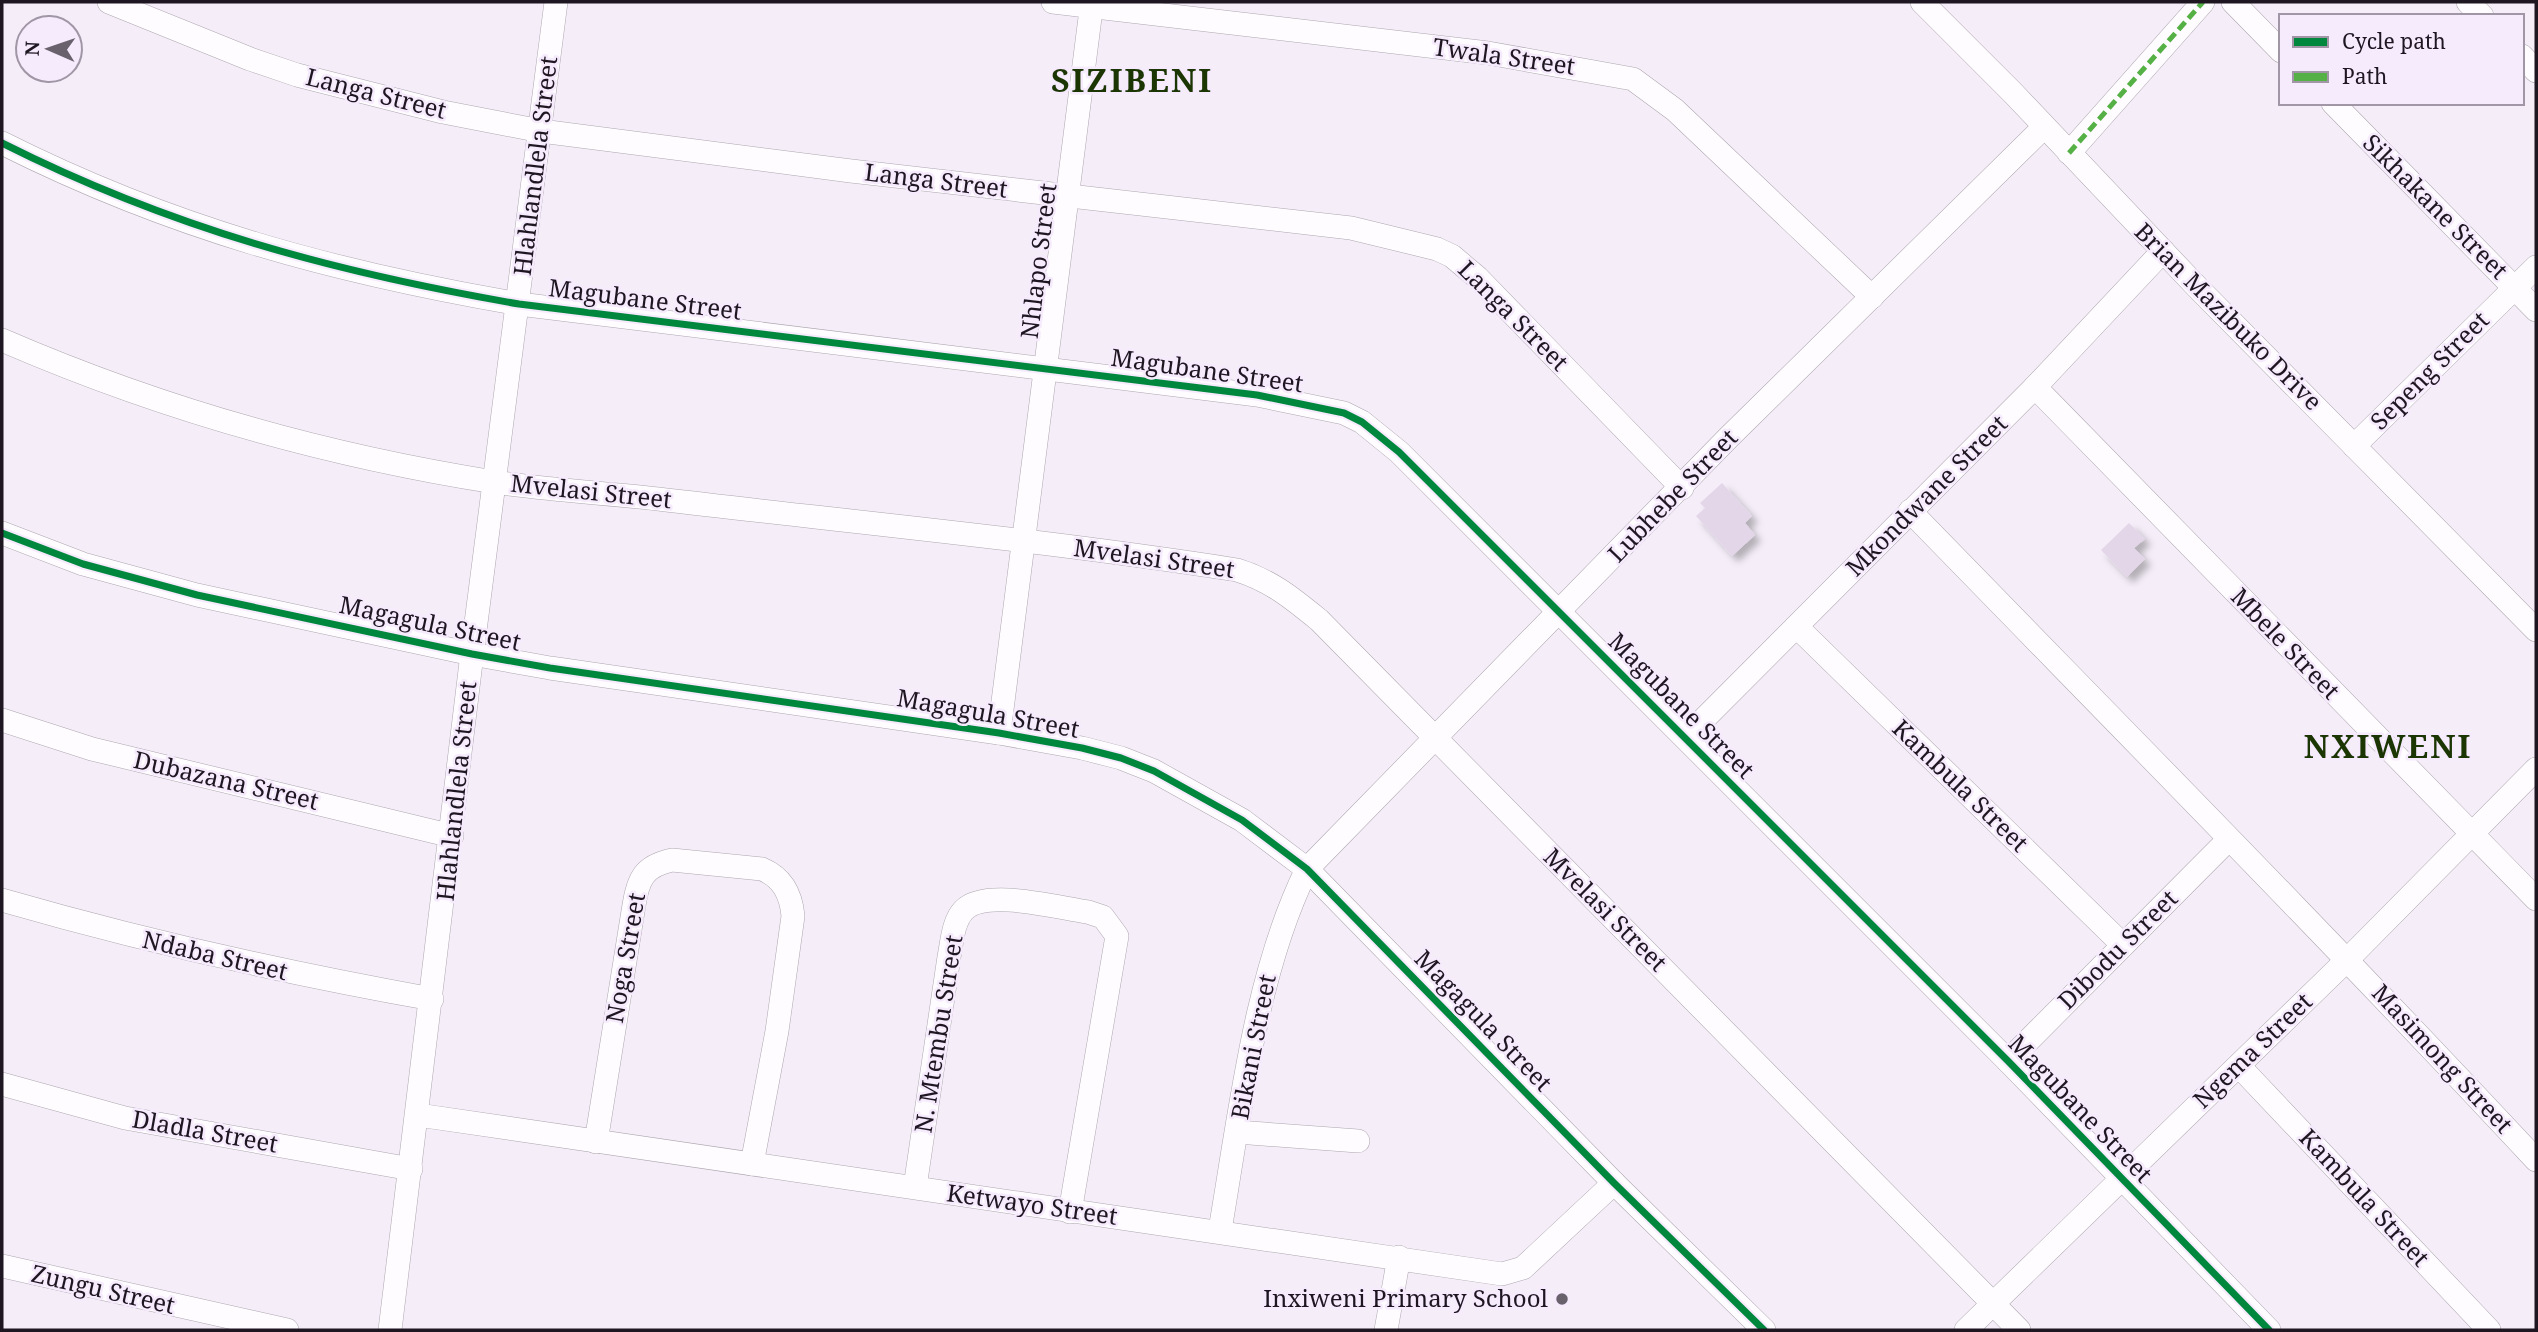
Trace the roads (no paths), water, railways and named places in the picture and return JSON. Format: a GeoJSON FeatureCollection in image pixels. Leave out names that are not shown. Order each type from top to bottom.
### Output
{"type":"FeatureCollection","features":[{"type":"Feature","properties":{"kind":"street","name":"Langa Street"},"geometry":{"type":"LineString","coordinates":[[109,2],[250,59],[332,85],[541,131],[1067,197],[1351,228],[1437,249],[1452,256],[1478,278],[1682,488]]}},
{"type":"Feature","properties":{"kind":"street","name":"Hlahlandlela Street"},"geometry":{"type":"LineString","coordinates":[[390,1330],[472,654],[556,2]]}},
{"type":"Feature","properties":{"kind":"street","name":"Twala Street"},"geometry":{"type":"LineString","coordinates":[[1053,2],[1091,4],[1488,52],[1633,79],[1675,110],[1872,297]]}},
{"type":"Feature","properties":{"kind":"street","name":"Brian Mazibuko Drive"},"geometry":{"type":"LineString","coordinates":[[1922,2],[2536,630]]}},
{"type":"Feature","properties":{"kind":"street"},"geometry":{"type":"LineString","coordinates":[[2069,153],[2203,2]]}},
{"type":"Feature","properties":{"kind":"street"},"geometry":{"type":"LineString","coordinates":[[2232,2],[2279,49]]}},
{"type":"Feature","properties":{"kind":"street","name":"Nhlapo Street"},"geometry":{"type":"LineString","coordinates":[[999,733],[1091,4]]}},
{"type":"Feature","properties":{"kind":"street"},"geometry":{"type":"LineString","coordinates":[[2524,58],[2536,71]]}},
{"type":"Feature","properties":{"kind":"street","name":"Sikhakane Street"},"geometry":{"type":"LineString","coordinates":[[2335,105],[2536,310]]}},
{"type":"Feature","properties":{"kind":"street","name":"Lubhebe Street"},"geometry":{"type":"LineString","coordinates":[[1307,869],[1560,613],[1728,438],[2044,127]]}},
{"type":"Feature","properties":{"kind":"street","name":"Magubane Street"},"geometry":{"type":"LineString","coordinates":[[2,143],[67,175],[226,236],[298,258],[422,287],[519,303],[1256,395],[1317,406],[1353,417],[1399,452],[1686,737],[2008,1061],[2269,1330]]}},
{"type":"Feature","properties":{"kind":"street","name":"Mkondwane Street"},"geometry":{"type":"LineString","coordinates":[[1686,737],[1798,628],[1910,511],[2035,387],[2163,251]]}},
{"type":"Feature","properties":{"kind":"street","name":"Sepeng Street"},"geometry":{"type":"LineString","coordinates":[[2354,446],[2536,267]]}},
{"type":"Feature","properties":{"kind":"street","name":"Mvelasi Street"},"geometry":{"type":"LineString","coordinates":[[2,340],[67,368],[213,419],[286,439],[496,482],[1171,559],[1237,570],[1261,577],[1284,591],[1319,620],[2019,1330]]}},
{"type":"Feature","properties":{"kind":"street","name":"Mbele Street"},"geometry":{"type":"LineString","coordinates":[[2035,387],[2536,899]]}},
{"type":"Feature","properties":{"kind":"street","name":"Masimong Street"},"geometry":{"type":"LineString","coordinates":[[1910,511],[2229,839],[2349,958],[2536,1160]]}},
{"type":"Feature","properties":{"kind":"street","name":"Magagula Street"},"geometry":{"type":"LineString","coordinates":[[2,533],[83,564],[186,592],[472,654],[550,668],[999,733],[1095,752],[1154,771],[1242,820],[1307,869],[1614,1183],[1765,1330]]}},
{"type":"Feature","properties":{"kind":"street","name":"Kambula Street"},"geometry":{"type":"LineString","coordinates":[[1798,628],[2122,944]]}},
{"type":"Feature","properties":{"kind":"street","name":"Dubazana Street"},"geometry":{"type":"LineString","coordinates":[[2,720],[92,749],[452,836]]}},
{"type":"Feature","properties":{"kind":"street","name":"Ngema Street"},"geometry":{"type":"LineString","coordinates":[[1966,1330],[2120,1177],[2349,958],[2536,769]]}},
{"type":"Feature","properties":{"kind":"street","name":"Dibodu Street"},"geometry":{"type":"LineString","coordinates":[[2008,1061],[2229,839]]}},
{"type":"Feature","properties":{"kind":"street","name":"Noga Street"},"geometry":{"type":"LineString","coordinates":[[596,1142],[634,905],[642,874],[657,863],[671,860],[748,867],[774,874],[783,883],[792,899],[793,916],[778,1031],[752,1164]]}},
{"type":"Feature","properties":{"kind":"street","name":"Bikani Street"},"geometry":{"type":"LineString","coordinates":[[1220,1230],[1237,1132],[1278,936],[1307,869]]}},
{"type":"Feature","properties":{"kind":"street","name":"N. Mtembu Street"},"geometry":{"type":"LineString","coordinates":[[915,1187],[949,957],[954,928],[962,911],[986,898],[1088,912],[1103,917],[1117,936],[1070,1212]]}},
{"type":"Feature","properties":{"kind":"street","name":"Ndaba Street"},"geometry":{"type":"LineString","coordinates":[[2,900],[143,940],[289,973],[432,999]]}},
{"type":"Feature","properties":{"kind":"street","name":"Kambula Street"},"geometry":{"type":"LineString","coordinates":[[2239,1066],[2489,1330]]}},
{"type":"Feature","properties":{"kind":"street","name":"Dladla Street"},"geometry":{"type":"LineString","coordinates":[[2,1084],[125,1118],[411,1168]]}},
{"type":"Feature","properties":{"kind":"street","name":"Ketwayo Street"},"geometry":{"type":"LineString","coordinates":[[418,1115],[1070,1212],[1220,1230],[1491,1272],[1512,1272],[1523,1268],[1614,1183]]}},
{"type":"Feature","properties":{"kind":"street"},"geometry":{"type":"LineString","coordinates":[[1237,1132],[1358,1142]]}},
{"type":"Feature","properties":{"kind":"street"},"geometry":{"type":"LineString","coordinates":[[1386,1330],[1399,1258]]}},
{"type":"Feature","properties":{"kind":"street","name":"Zungu Street"},"geometry":{"type":"LineString","coordinates":[[2,1266],[287,1330]]}},
{"type":"Feature","properties":{"kind":"place","name":"Inxiweni Primary School"},"geometry":{"type":"Point","coordinates":[1562,1299]}},
{"type":"Feature","properties":{"kind":"district","name":"SIZIBENI"},"geometry":{"type":"Point","coordinates":[1132,81]}},
{"type":"Feature","properties":{"kind":"district","name":"NXIWENI"},"geometry":{"type":"Point","coordinates":[2388,747]}}]}
